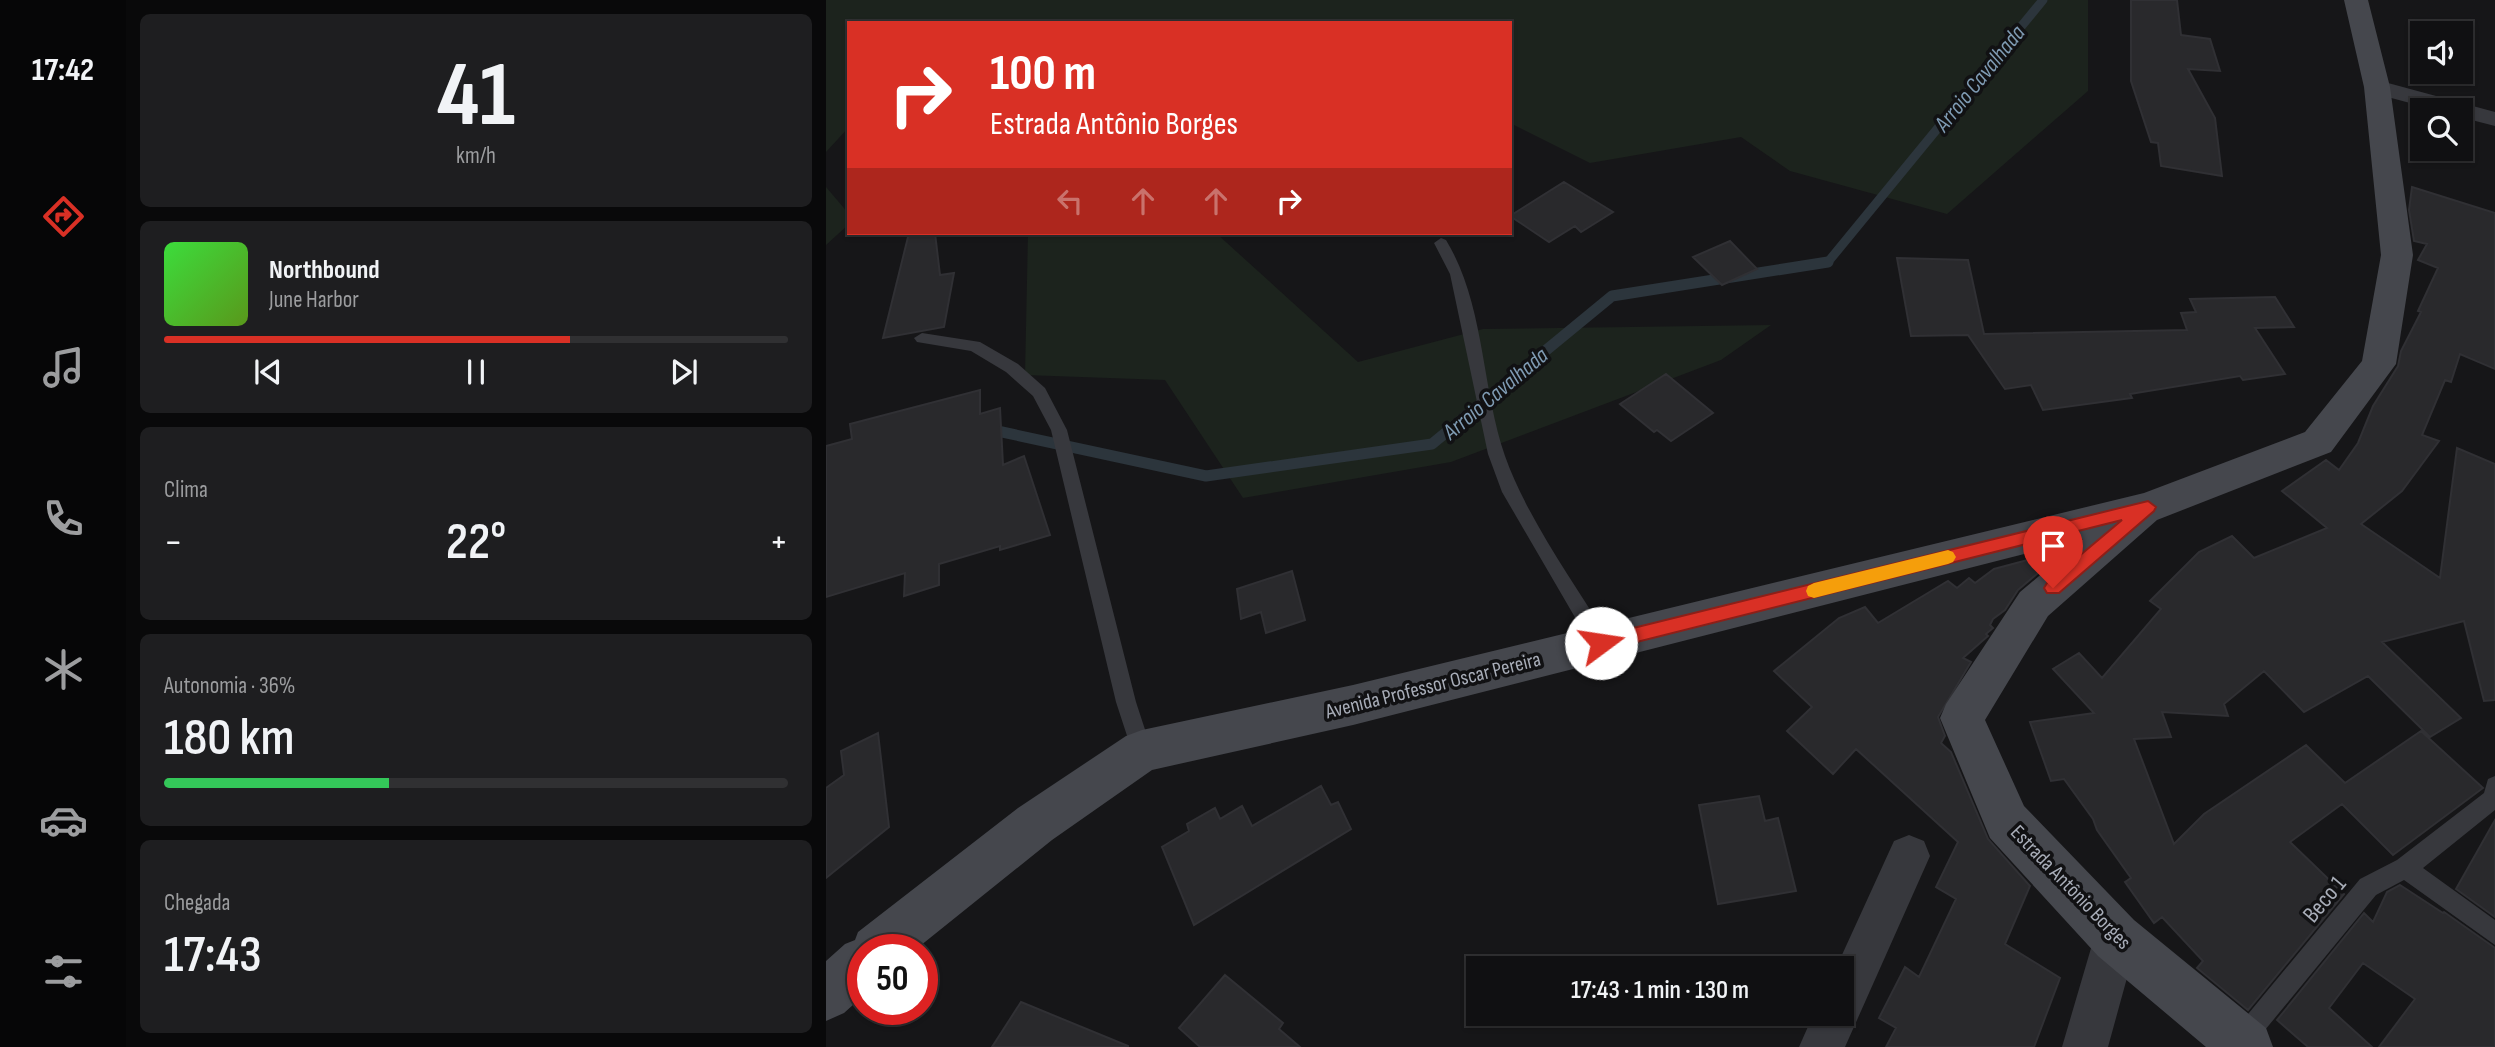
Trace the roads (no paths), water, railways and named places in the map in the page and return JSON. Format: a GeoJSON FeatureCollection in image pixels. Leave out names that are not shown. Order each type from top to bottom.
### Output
{"type":"FeatureCollection","features":[{"type":"Feature","properties":{"kind":"main road","name":"Avenida Professor Oscar Pereira"},"geometry":{"type":"LineString","coordinates":[[896,934],[1035,824],[1142,751],[1353,705],[2148,507],[2318,442],[2379,365],[2397,256],[2377,87],[2356,0]]}},
{"type":"Feature","properties":{"kind":"main road","name":"Estrada Antônio Borges"},"geometry":{"type":"LineString","coordinates":[[2148,507],[2034,604],[1962,718],[2007,822],[2116,938],[2244,1044]]}},
{"type":"Feature","properties":{"kind":"main road"},"geometry":{"type":"LineString","coordinates":[[826,995],[847,976]]}},
{"type":"Feature","properties":{"kind":"street"},"geometry":{"type":"LineString","coordinates":[[2377,87],[2495,119]]}},
{"type":"Feature","properties":{"kind":"street"},"geometry":{"type":"LineString","coordinates":[[1833,1030],[1909,856]]}},
{"type":"Feature","properties":{"kind":"street"},"geometry":{"type":"LineString","coordinates":[[2085,1047],[2116,938]]}},
{"type":"Feature","properties":{"kind":"lane"},"geometry":{"type":"LineString","coordinates":[[1441,243],[1458,274],[1496,454],[1511,492],[1601,643]]}},
{"type":"Feature","properties":{"kind":"lane"},"geometry":{"type":"LineString","coordinates":[[922,338],[975,346],[1012,368],[1039,392],[1044,401],[1059,430],[1126,702],[1142,751]]}},
{"type":"Feature","properties":{"kind":"lane","name":"Beco 1"},"geometry":{"type":"LineString","coordinates":[[2244,1044],[2368,887],[2405,868],[2494,798],[2495,786]]}},
{"type":"Feature","properties":{"kind":"lane"},"geometry":{"type":"LineString","coordinates":[[2405,868],[2495,934]]}},
{"type":"Feature","properties":{"kind":"waterway","name":"Arroio Cavalhada"},"geometry":{"type":"LineString","coordinates":[[1828,262],[2043,0]]}},
{"type":"Feature","properties":{"kind":"waterway","name":"Arroio Cavalhada"},"geometry":{"type":"LineString","coordinates":[[988,429],[1206,476],[1432,444],[1612,296],[1828,262]]}},
{"type":"Feature","properties":{"kind":"waterway","name":"Arroio Cavalhada"},"geometry":{"type":"LineString","coordinates":[[1818,264],[1828,262]]}}]}
